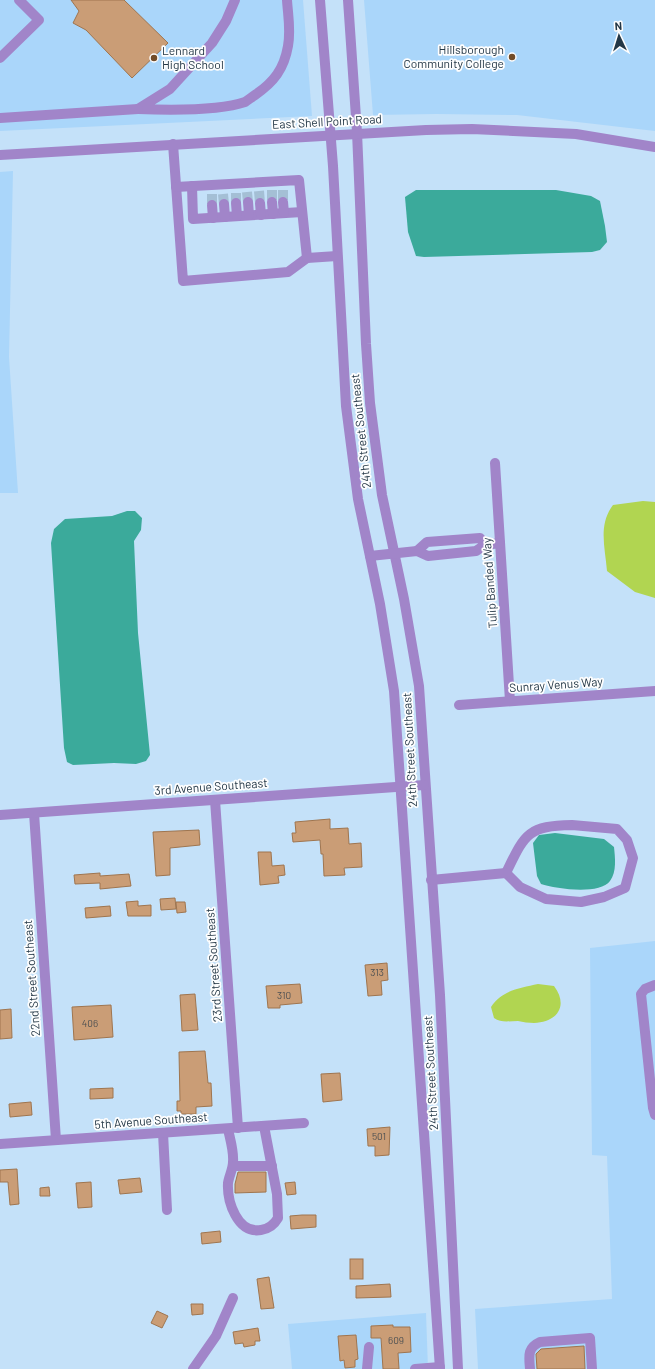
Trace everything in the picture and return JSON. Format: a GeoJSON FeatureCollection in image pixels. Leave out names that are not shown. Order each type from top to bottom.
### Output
{"type":"FeatureCollection","features":[{"type":"Feature","properties":{"kind":"street"},"geometry":{"type":"LineString","coordinates":[[0,58],[39,20],[19,0]]}},
{"type":"Feature","properties":{"kind":"street"},"geometry":{"type":"LineString","coordinates":[[138,109],[170,89],[207,49],[226,21],[235,0]]}},
{"type":"Feature","properties":{"kind":"street"},"geometry":{"type":"LineString","coordinates":[[0,118],[138,109],[160,110],[231,104],[246,101],[268,86],[277,75],[288,46],[290,25],[287,0]]}},
{"type":"Feature","properties":{"kind":"street","name":"24th Street Southeast"},"geometry":{"type":"LineString","coordinates":[[320,0],[330,134],[346,406],[358,500],[380,604],[394,691],[399,787],[440,1368]]}},
{"type":"Feature","properties":{"kind":"street","name":"24th Street Southeast"},"geometry":{"type":"LineString","coordinates":[[348,0],[357,132],[370,403],[382,496],[404,599],[419,686],[424,785],[440,995],[458,1369]]}},
{"type":"Feature","properties":{"kind":"street","name":"East Shell Point Road"},"geometry":{"type":"LineString","coordinates":[[0,155],[357,132],[472,129],[576,134],[655,147]]}},
{"type":"Feature","properties":{"kind":"street"},"geometry":{"type":"LineString","coordinates":[[173,144],[183,281],[288,272],[307,258],[337,256]]}},
{"type":"Feature","properties":{"kind":"street"},"geometry":{"type":"LineString","coordinates":[[176,187],[192,186],[212,195],[223,194],[235,188],[247,192],[259,187],[283,186],[299,180],[307,258]]}},
{"type":"Feature","properties":{"kind":"street"},"geometry":{"type":"LineString","coordinates":[[192,186],[193,219],[302,212]]}},
{"type":"Feature","properties":{"kind":"street"},"geometry":{"type":"LineString","coordinates":[[247,192],[249,215]]}},
{"type":"Feature","properties":{"kind":"street"},"geometry":{"type":"LineString","coordinates":[[223,194],[225,217]]}},
{"type":"Feature","properties":{"kind":"street"},"geometry":{"type":"LineString","coordinates":[[212,195],[212,218]]}},
{"type":"Feature","properties":{"kind":"street"},"geometry":{"type":"LineString","coordinates":[[272,202],[273,214]]}},
{"type":"Feature","properties":{"kind":"street"},"geometry":{"type":"LineString","coordinates":[[283,202],[284,213]]}},
{"type":"Feature","properties":{"kind":"street"},"geometry":{"type":"LineString","coordinates":[[236,203],[237,216]]}},
{"type":"Feature","properties":{"kind":"street"},"geometry":{"type":"LineString","coordinates":[[260,203],[261,214]]}},
{"type":"Feature","properties":{"kind":"street","name":"Tulip Banded Way"},"geometry":{"type":"LineString","coordinates":[[495,463],[510,701]]}},
{"type":"Feature","properties":{"kind":"street"},"geometry":{"type":"LineString","coordinates":[[370,556],[417,551],[427,542],[480,538],[485,545],[500,543]]}},
{"type":"Feature","properties":{"kind":"street","name":"Sunray Venus Way"},"geometry":{"type":"LineString","coordinates":[[459,705],[655,691]]}},
{"type":"Feature","properties":{"kind":"street","name":"3rd Avenue Southeast"},"geometry":{"type":"LineString","coordinates":[[0,815],[424,785]]}},
{"type":"Feature","properties":{"kind":"street","name":"23rd Street Southeast"},"geometry":{"type":"LineString","coordinates":[[215,800],[233,1128],[232,1166]]}},
{"type":"Feature","properties":{"kind":"street","name":"22nd Street Southeast"},"geometry":{"type":"LineString","coordinates":[[34,813],[56,1140]]}},
{"type":"Feature","properties":{"kind":"street"},"geometry":{"type":"LineString","coordinates":[[572,825],[617,829],[627,840],[633,858],[625,888],[604,897],[582,902],[546,898],[520,888],[506,873],[515,855],[532,832],[547,826],[572,825]]}},
{"type":"Feature","properties":{"kind":"street"},"geometry":{"type":"LineString","coordinates":[[431,880],[506,873]]}},
{"type":"Feature","properties":{"kind":"street"},"geometry":{"type":"LineString","coordinates":[[655,985],[645,989],[641,994],[655,1115]]}},
{"type":"Feature","properties":{"kind":"street","name":"5th Avenue Southeast"},"geometry":{"type":"LineString","coordinates":[[0,1144],[304,1123]]}},
{"type":"Feature","properties":{"kind":"street"},"geometry":{"type":"LineString","coordinates":[[264,1126],[272,1166],[277,1194],[278,1218],[267,1228],[256,1230],[239,1221],[233,1209],[228,1182],[232,1166],[272,1166]]}},
{"type":"Feature","properties":{"kind":"street"},"geometry":{"type":"LineString","coordinates":[[163,1133],[167,1210]]}},
{"type":"Feature","properties":{"kind":"street"},"geometry":{"type":"LineString","coordinates":[[193,1369],[216,1336],[233,1298]]}},
{"type":"Feature","properties":{"kind":"street"},"geometry":{"type":"LineString","coordinates":[[530,1369],[529,1351],[534,1344],[540,1342],[590,1338],[592,1369]]}},
{"type":"Feature","properties":{"kind":"street"},"geometry":{"type":"LineString","coordinates":[[367,1369],[369,1347]]}},
{"type":"Feature","properties":{"kind":"street"},"geometry":{"type":"LineString","coordinates":[[415,1369],[440,1368]]}},
{"type":"Feature","properties":{"kind":"shaded area","name":"Lennard High School"},"geometry":{"type":"Polygon","coordinates":[[[0,0],[303,0],[312,116],[0,131],[0,0]]]}},
{"type":"Feature","properties":{"kind":"shaded area","name":"Hillsborough Community College"},"geometry":{"type":"Polygon","coordinates":[[[364,0],[655,0],[655,131],[517,115],[373,115],[364,0]]]}},
{"type":"Feature","properties":{"kind":"shaded area"},"geometry":{"type":"Polygon","coordinates":[[[13,171],[9,357],[18,493],[0,493],[0,172],[13,171]]]}},
{"type":"Feature","properties":{"kind":"shaded area"},"geometry":{"type":"Polygon","coordinates":[[[416,190],[556,190],[591,196],[600,201],[607,242],[600,250],[592,252],[416,256],[408,232],[405,197],[416,190]]]}},
{"type":"Feature","properties":{"kind":"shaded area"},"geometry":{"type":"Polygon","coordinates":[[[127,511],[135,511],[142,518],[141,530],[134,541],[138,633],[150,755],[146,761],[136,764],[114,763],[73,765],[67,762],[64,748],[51,543],[54,529],[65,519],[112,516],[127,511]]]}},
{"type":"Feature","properties":{"kind":"shaded area"},"geometry":{"type":"Polygon","coordinates":[[[555,833],[604,839],[614,847],[615,869],[610,881],[597,888],[577,890],[557,888],[541,884],[537,876],[533,843],[539,835],[555,833]]]}},
{"type":"Feature","properties":{"kind":"shaded area"},"geometry":{"type":"Polygon","coordinates":[[[655,941],[655,1369],[478,1369],[475,1309],[612,1299],[607,1156],[592,1155],[590,948],[655,941]]]}},
{"type":"Feature","properties":{"kind":"shaded area"},"geometry":{"type":"Polygon","coordinates":[[[426,1313],[428,1369],[292,1369],[288,1324],[426,1313]]]}},
{"type":"Feature","properties":{"kind":"green space"},"geometry":{"type":"Polygon","coordinates":[[[643,501],[655,502],[655,598],[635,592],[607,571],[604,528],[608,513],[613,505],[643,501]]]}},
{"type":"Feature","properties":{"kind":"green space"},"geometry":{"type":"Polygon","coordinates":[[[538,984],[554,986],[558,993],[560,1006],[558,1012],[549,1020],[534,1023],[502,1021],[494,1018],[491,1007],[500,997],[506,993],[538,984]]]}},
{"type":"Feature","properties":{"kind":"building"},"geometry":{"type":"Polygon","coordinates":[[[71,0],[124,0],[168,43],[132,78],[86,30],[73,23],[79,11],[71,0]]]}},
{"type":"Feature","properties":{"kind":"building"},"geometry":{"type":"Polygon","coordinates":[[[330,819],[330,829],[348,828],[349,844],[361,843],[362,867],[344,868],[345,875],[324,876],[323,854],[321,854],[320,840],[293,842],[292,833],[296,833],[295,822],[330,819]]]}},
{"type":"Feature","properties":{"kind":"building"},"geometry":{"type":"Polygon","coordinates":[[[199,830],[200,845],[170,848],[170,875],[156,876],[153,832],[199,830]]]}},
{"type":"Feature","properties":{"kind":"building"},"geometry":{"type":"Polygon","coordinates":[[[258,852],[271,852],[272,866],[284,865],[285,875],[278,876],[279,883],[260,885],[258,852]]]}},
{"type":"Feature","properties":{"kind":"building"},"geometry":{"type":"Polygon","coordinates":[[[100,873],[100,876],[129,874],[131,886],[100,889],[100,883],[75,884],[74,875],[100,873]]]}},
{"type":"Feature","properties":{"kind":"building"},"geometry":{"type":"Polygon","coordinates":[[[175,898],[176,909],[161,910],[160,899],[175,898]]]}},
{"type":"Feature","properties":{"kind":"building"},"geometry":{"type":"Polygon","coordinates":[[[138,901],[138,906],[151,905],[151,916],[128,916],[126,902],[138,901]]]}},
{"type":"Feature","properties":{"kind":"building"},"geometry":{"type":"Polygon","coordinates":[[[176,902],[185,902],[186,912],[177,913],[176,902]]]}},
{"type":"Feature","properties":{"kind":"building"},"geometry":{"type":"Polygon","coordinates":[[[110,906],[111,916],[86,918],[85,908],[110,906]]]}},
{"type":"Feature","properties":{"kind":"building"},"geometry":{"type":"Polygon","coordinates":[[[387,963],[388,980],[381,981],[382,995],[368,996],[365,965],[387,963]]]}},
{"type":"Feature","properties":{"kind":"building"},"geometry":{"type":"Polygon","coordinates":[[[300,984],[302,1003],[280,1005],[280,1008],[268,1008],[266,986],[300,984]]]}},
{"type":"Feature","properties":{"kind":"building"},"geometry":{"type":"Polygon","coordinates":[[[195,994],[198,1030],[182,1031],[180,995],[195,994]]]}},
{"type":"Feature","properties":{"kind":"building"},"geometry":{"type":"Polygon","coordinates":[[[111,1005],[113,1037],[74,1040],[72,1007],[111,1005]]]}},
{"type":"Feature","properties":{"kind":"building"},"geometry":{"type":"Polygon","coordinates":[[[11,1009],[12,1038],[0,1039],[0,1010],[11,1009]]]}},
{"type":"Feature","properties":{"kind":"building"},"geometry":{"type":"Polygon","coordinates":[[[205,1051],[208,1083],[211,1083],[212,1106],[196,1107],[196,1114],[181,1114],[181,1111],[177,1111],[177,1101],[180,1101],[179,1052],[205,1051]]]}},
{"type":"Feature","properties":{"kind":"building"},"geometry":{"type":"Polygon","coordinates":[[[340,1073],[342,1100],[323,1102],[321,1074],[340,1073]]]}},
{"type":"Feature","properties":{"kind":"building"},"geometry":{"type":"Polygon","coordinates":[[[113,1088],[113,1098],[90,1099],[90,1089],[113,1088]]]}},
{"type":"Feature","properties":{"kind":"building"},"geometry":{"type":"Polygon","coordinates":[[[31,1102],[32,1115],[10,1117],[9,1104],[31,1102]]]}},
{"type":"Feature","properties":{"kind":"building"},"geometry":{"type":"Polygon","coordinates":[[[390,1127],[389,1155],[375,1156],[375,1146],[368,1146],[367,1129],[390,1127]]]}},
{"type":"Feature","properties":{"kind":"building"},"geometry":{"type":"Polygon","coordinates":[[[17,1169],[19,1204],[10,1205],[8,1182],[0,1182],[0,1170],[17,1169]]]}},
{"type":"Feature","properties":{"kind":"building"},"geometry":{"type":"Polygon","coordinates":[[[238,1172],[266,1172],[266,1192],[235,1193],[235,1184],[238,1172]]]}},
{"type":"Feature","properties":{"kind":"building"},"geometry":{"type":"Polygon","coordinates":[[[140,1178],[142,1192],[120,1194],[118,1180],[140,1178]]]}},
{"type":"Feature","properties":{"kind":"building"},"geometry":{"type":"Polygon","coordinates":[[[91,1182],[92,1207],[78,1208],[76,1183],[91,1182]]]}},
{"type":"Feature","properties":{"kind":"building"},"geometry":{"type":"Polygon","coordinates":[[[295,1182],[296,1194],[287,1195],[285,1183],[295,1182]]]}},
{"type":"Feature","properties":{"kind":"building"},"geometry":{"type":"Polygon","coordinates":[[[49,1187],[50,1196],[40,1196],[40,1188],[49,1187]]]}},
{"type":"Feature","properties":{"kind":"building"},"geometry":{"type":"Polygon","coordinates":[[[316,1215],[316,1227],[291,1229],[290,1216],[316,1215]]]}},
{"type":"Feature","properties":{"kind":"building"},"geometry":{"type":"Polygon","coordinates":[[[220,1231],[221,1242],[202,1244],[201,1233],[220,1231]]]}},
{"type":"Feature","properties":{"kind":"building"},"geometry":{"type":"Polygon","coordinates":[[[350,1259],[363,1259],[363,1279],[350,1279],[350,1259]]]}},
{"type":"Feature","properties":{"kind":"building"},"geometry":{"type":"Polygon","coordinates":[[[269,1277],[274,1308],[261,1309],[257,1279],[269,1277]]]}},
{"type":"Feature","properties":{"kind":"building"},"geometry":{"type":"Polygon","coordinates":[[[390,1284],[391,1297],[356,1298],[356,1286],[390,1284]]]}},
{"type":"Feature","properties":{"kind":"building"},"geometry":{"type":"Polygon","coordinates":[[[191,1304],[203,1304],[203,1314],[192,1315],[191,1304]]]}},
{"type":"Feature","properties":{"kind":"building"},"geometry":{"type":"Polygon","coordinates":[[[157,1311],[168,1316],[162,1328],[151,1323],[157,1311]]]}},
{"type":"Feature","properties":{"kind":"building"},"geometry":{"type":"Polygon","coordinates":[[[393,1325],[393,1327],[410,1327],[411,1352],[398,1353],[399,1369],[383,1369],[381,1338],[371,1338],[371,1326],[393,1325]]]}},
{"type":"Feature","properties":{"kind":"building"},"geometry":{"type":"Polygon","coordinates":[[[258,1328],[260,1341],[255,1341],[255,1345],[244,1347],[243,1343],[235,1344],[233,1332],[258,1328]]]}},
{"type":"Feature","properties":{"kind":"building"},"geometry":{"type":"Polygon","coordinates":[[[356,1335],[358,1359],[355,1360],[355,1367],[345,1368],[344,1360],[340,1361],[338,1336],[356,1335]]]}},
{"type":"Feature","properties":{"kind":"building"},"geometry":{"type":"Polygon","coordinates":[[[584,1346],[585,1369],[537,1369],[536,1354],[541,1349],[584,1346]]]}},
{"type":"Feature","properties":{"kind":"tunnel"},"geometry":{"type":"LineString","coordinates":[[272,190],[272,202]]}},
{"type":"Feature","properties":{"kind":"tunnel"},"geometry":{"type":"LineString","coordinates":[[283,190],[283,202]]}},
{"type":"Feature","properties":{"kind":"tunnel"},"geometry":{"type":"LineString","coordinates":[[259,191],[260,203]]}},
{"type":"Feature","properties":{"kind":"tunnel"},"geometry":{"type":"LineString","coordinates":[[247,192],[248,202]]}},
{"type":"Feature","properties":{"kind":"tunnel"},"geometry":{"type":"LineString","coordinates":[[236,193],[236,203]]}},
{"type":"Feature","properties":{"kind":"tunnel"},"geometry":{"type":"LineString","coordinates":[[212,194],[212,205]]}},
{"type":"Feature","properties":{"kind":"tunnel"},"geometry":{"type":"LineString","coordinates":[[223,194],[224,204]]}},
{"type":"Feature","properties":{"kind":"place","name":"Hillsborough Community College"},"geometry":{"type":"Point","coordinates":[512,57]}},
{"type":"Feature","properties":{"kind":"place","name":"Lennard High School"},"geometry":{"type":"Point","coordinates":[154,58]}}]}
